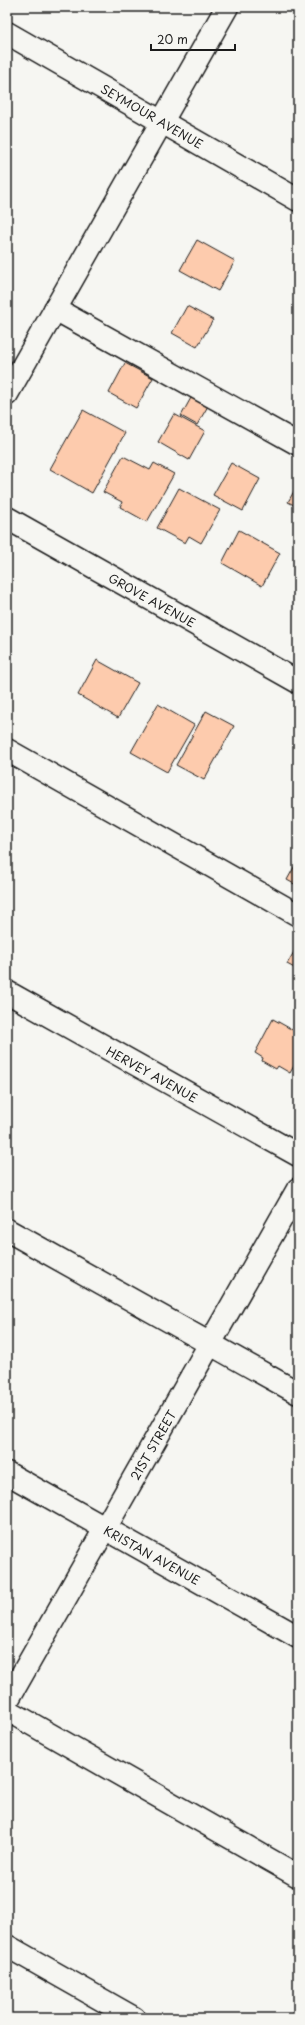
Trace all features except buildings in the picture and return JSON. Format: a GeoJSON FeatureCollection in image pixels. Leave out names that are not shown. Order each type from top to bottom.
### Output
{"type":"FeatureCollection","features":[{"type":"Feature","properties":{"kind":"street"},"geometry":{"type":"LineString","coordinates":[[7,394],[227,7]]}},
{"type":"Feature","properties":{"kind":"street","name":"SEYMOUR AVENUE"},"geometry":{"type":"LineString","coordinates":[[7,33],[298,200]]}},
{"type":"Feature","properties":{"kind":"street"},"geometry":{"type":"LineString","coordinates":[[56,309],[298,444]]}},
{"type":"Feature","properties":{"kind":"street","name":"GROVE AVENUE"},"geometry":{"type":"LineString","coordinates":[[7,518],[298,682]]}},
{"type":"Feature","properties":{"kind":"street"},"geometry":{"type":"LineString","coordinates":[[7,750],[298,915]]}},
{"type":"Feature","properties":{"kind":"street","name":"HERVEY AVENUE"},"geometry":{"type":"LineString","coordinates":[[7,992],[298,1155]]}},
{"type":"Feature","properties":{"kind":"street","name":"21ST STREET"},"geometry":{"type":"LineString","coordinates":[[7,1702],[298,1189]]}},
{"type":"Feature","properties":{"kind":"street"},"geometry":{"type":"LineString","coordinates":[[7,1230],[298,1393]]}},
{"type":"Feature","properties":{"kind":"street","name":"KRISTAN AVENUE"},"geometry":{"type":"LineString","coordinates":[[7,1473],[298,1637]]}},
{"type":"Feature","properties":{"kind":"street"},"geometry":{"type":"LineString","coordinates":[[7,1710],[298,1876]]}},
{"type":"Feature","properties":{"kind":"street"},"geometry":{"type":"LineString","coordinates":[[7,1946],[134,2018]]}}]}
